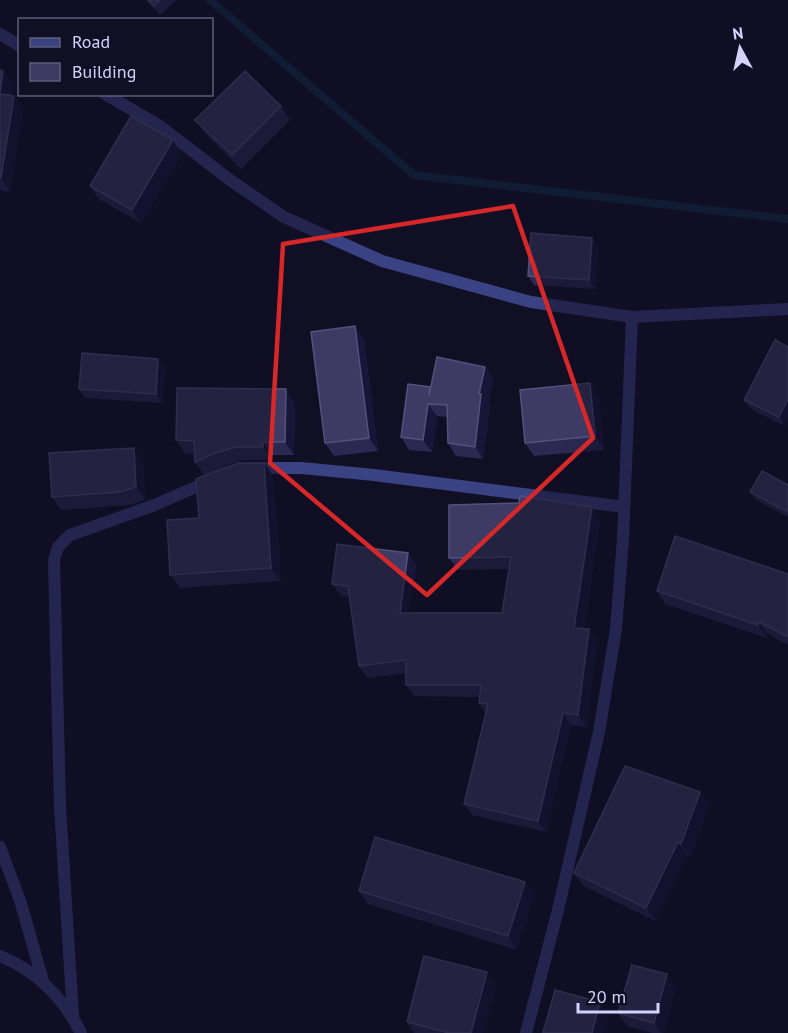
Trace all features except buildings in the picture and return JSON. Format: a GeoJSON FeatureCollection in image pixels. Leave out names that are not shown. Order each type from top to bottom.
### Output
{"type":"FeatureCollection","features":[{"type":"Feature","properties":{"kind":"street"},"geometry":{"type":"LineString","coordinates":[[0,34],[18,44]]}},
{"type":"Feature","properties":{"kind":"street"},"geometry":{"type":"LineString","coordinates":[[108,96],[160,126],[230,180],[284,217],[382,261],[531,302],[632,317],[788,309]]}},
{"type":"Feature","properties":{"kind":"street"},"geometry":{"type":"LineString","coordinates":[[526,1033],[558,910],[599,732],[616,629],[632,317]]}},
{"type":"Feature","properties":{"kind":"street"},"geometry":{"type":"LineString","coordinates":[[237,471],[247,468],[301,468],[374,475],[624,507]]}},
{"type":"Feature","properties":{"kind":"street"},"geometry":{"type":"LineString","coordinates":[[73,1017],[60,806],[54,560],[58,547],[70,535],[152,506],[216,478]]}},
{"type":"Feature","properties":{"kind":"street"},"geometry":{"type":"LineString","coordinates":[[0,847],[20,900],[43,981]]}},
{"type":"Feature","properties":{"kind":"street"},"geometry":{"type":"LineString","coordinates":[[0,956],[9,959],[43,981],[73,1017],[81,1033]]}},
{"type":"Feature","properties":{"kind":"highlighted area"},"geometry":{"type":"Polygon","coordinates":[[[513,206],[593,438],[427,595],[270,463],[283,244],[513,206]]]}},
{"type":"Feature","properties":{"kind":"waterway"},"geometry":{"type":"LineString","coordinates":[[210,0],[414,175],[788,219]]}}]}
